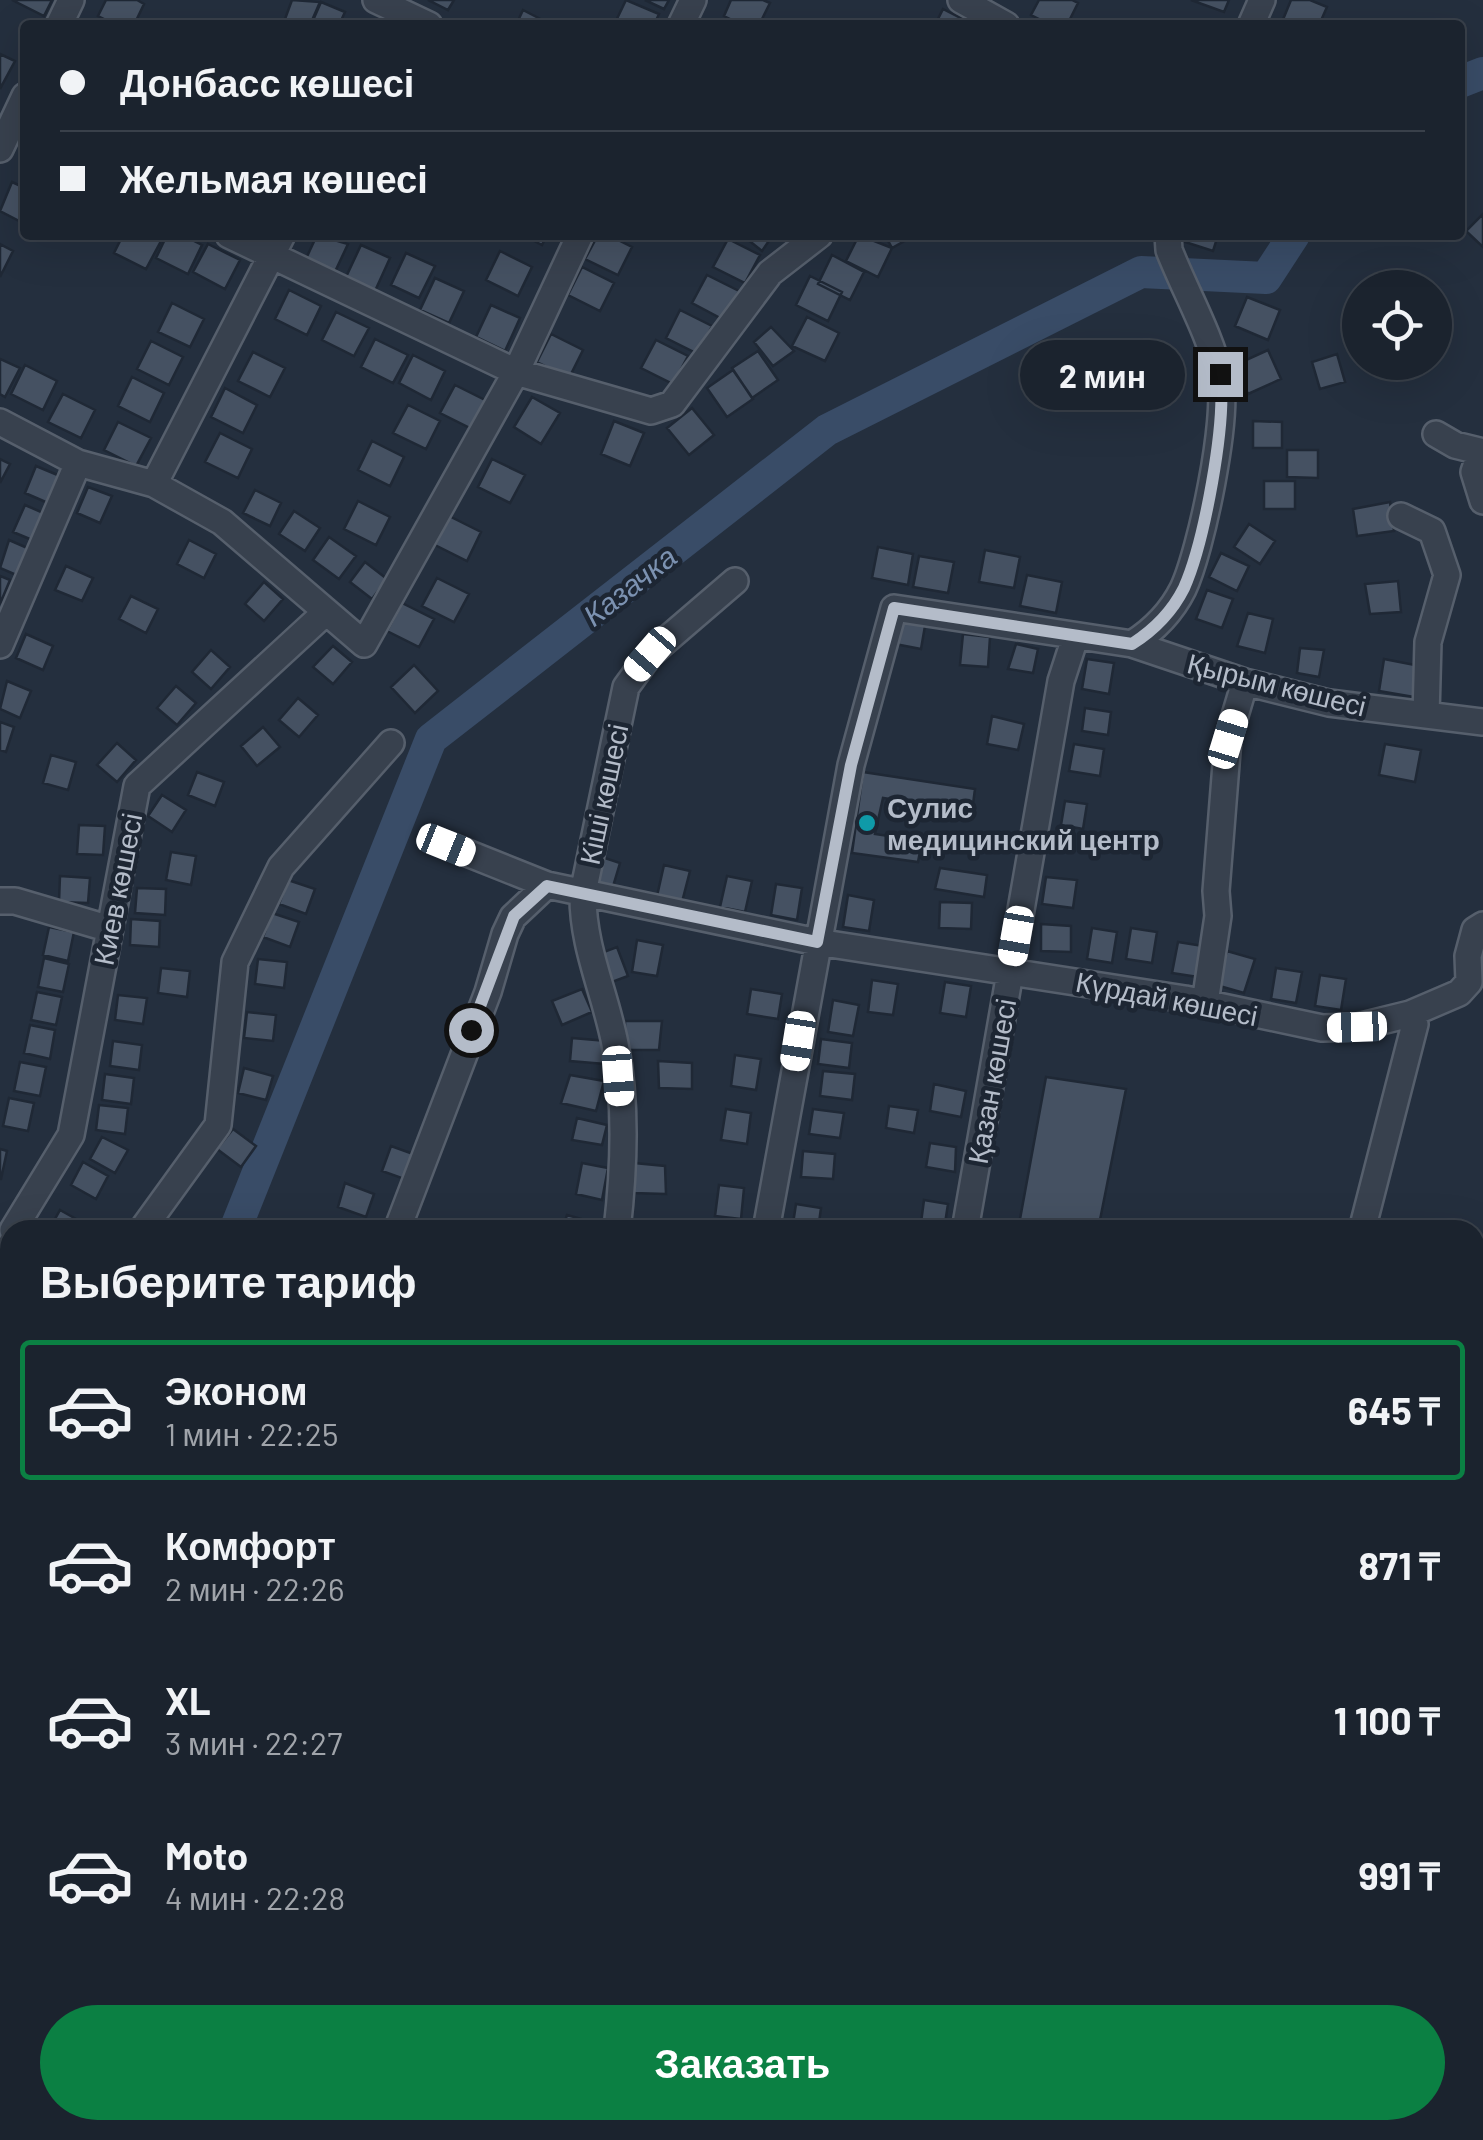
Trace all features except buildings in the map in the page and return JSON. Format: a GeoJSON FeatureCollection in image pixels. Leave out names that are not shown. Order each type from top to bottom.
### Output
{"type":"FeatureCollection","features":[{"type":"Feature","properties":{"kind":"street"},"geometry":{"type":"LineString","coordinates":[[961,0],[1005,18]]}},
{"type":"Feature","properties":{"kind":"street"},"geometry":{"type":"LineString","coordinates":[[381,7],[416,20]]}},
{"type":"Feature","properties":{"kind":"street"},"geometry":{"type":"LineString","coordinates":[[9,133],[20,108]]}},
{"type":"Feature","properties":{"kind":"street"},"geometry":{"type":"LineString","coordinates":[[251,240],[277,246],[516,372],[650,411],[672,404],[770,273],[813,240]]}},
{"type":"Feature","properties":{"kind":"street"},"geometry":{"type":"LineString","coordinates":[[0,422],[78,463],[154,484],[222,522],[364,644],[516,372],[578,240]]}},
{"type":"Feature","properties":{"kind":"street"},"geometry":{"type":"LineString","coordinates":[[1132,644],[1164,618],[1184,588],[1196,550],[1224,404],[1220,374],[1168,242]]}},
{"type":"Feature","properties":{"kind":"street"},"geometry":{"type":"LineString","coordinates":[[154,484],[277,246]]}},
{"type":"Feature","properties":{"kind":"street"},"geometry":{"type":"LineString","coordinates":[[1436,434],[1455,446],[1482,452],[1474,472],[1483,500]]}},
{"type":"Feature","properties":{"kind":"street"},"geometry":{"type":"LineString","coordinates":[[0,646],[78,463]]}},
{"type":"Feature","properties":{"kind":"street"},"geometry":{"type":"LineString","coordinates":[[1401,516],[1432,531],[1448,575],[1428,642],[1426,715]]}},
{"type":"Feature","properties":{"kind":"street","name":"Кіші көшесі"},"geometry":{"type":"LineString","coordinates":[[618,1220],[623,1136],[616,1046],[582,927],[583,893],[620,711],[633,674],[735,581]]}},
{"type":"Feature","properties":{"kind":"street","name":"Қырым көшесі"},"geometry":{"type":"LineString","coordinates":[[817,942],[851,765],[894,608],[1132,644],[1246,682],[1329,703],[1483,722]]}},
{"type":"Feature","properties":{"kind":"street","name":"Киев көшесі"},"geometry":{"type":"LineString","coordinates":[[18,1220],[70,1135],[136,786],[326,612]]}},
{"type":"Feature","properties":{"kind":"street","name":"Қазан көшесі"},"geometry":{"type":"LineString","coordinates":[[967,1220],[1061,681],[1074,638]]}},
{"type":"Feature","properties":{"kind":"street"},"geometry":{"type":"LineString","coordinates":[[1205,1003],[1218,916],[1216,892],[1228,739],[1246,682]]}},
{"type":"Feature","properties":{"kind":"street"},"geometry":{"type":"LineString","coordinates":[[149,1220],[218,1125],[235,962],[281,867],[391,743]]}},
{"type":"Feature","properties":{"kind":"street","name":"Күрдай көшесі"},"geometry":{"type":"LineString","coordinates":[[446,845],[547,886],[817,942],[1010,969],[1322,1028],[1357,1027],[1410,1014],[1459,993],[1469,982],[1475,930],[1483,925]]}},
{"type":"Feature","properties":{"kind":"street"},"geometry":{"type":"LineString","coordinates":[[402,1220],[488,992],[504,934],[514,916],[547,886]]}},
{"type":"Feature","properties":{"kind":"street"},"geometry":{"type":"LineString","coordinates":[[0,901],[15,901],[110,929]]}},
{"type":"Feature","properties":{"kind":"street"},"geometry":{"type":"LineString","coordinates":[[768,1220],[817,942]]}},
{"type":"Feature","properties":{"kind":"street"},"geometry":{"type":"LineString","coordinates":[[1365,1220],[1416,1024],[1410,1014]]}},
{"type":"Feature","properties":{"kind":"waterway","name":"Казачка"},"geometry":{"type":"LineString","coordinates":[[1465,80],[1483,73]]}},
{"type":"Feature","properties":{"kind":"waterway","name":"Казачка"},"geometry":{"type":"LineString","coordinates":[[239,1220],[431,739],[827,430],[1141,272],[1266,278],[1291,240]]}},
{"type":"Feature","properties":{"kind":"place","name":"Сулис медицинский центр"},"geometry":{"type":"Point","coordinates":[867,823]}},
{"type":"Feature","properties":{"kind":"route"},"geometry":{"type":"LineString","coordinates":[[471,1030],[488,992],[504,934],[514,916],[547,886],[817,942],[851,765],[894,608],[1132,644],[1150,632],[1184,588],[1196,550],[1224,404],[1220,374]]}}]}
